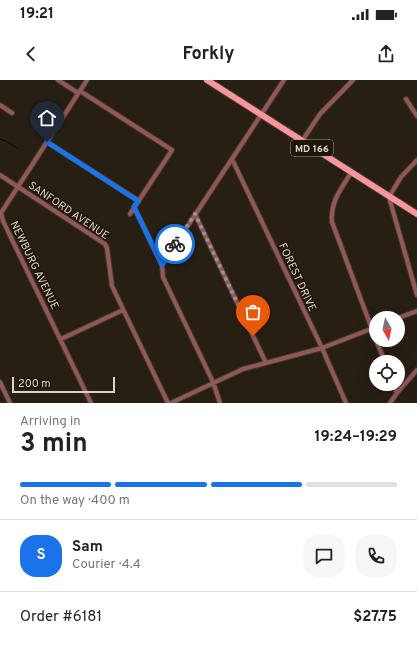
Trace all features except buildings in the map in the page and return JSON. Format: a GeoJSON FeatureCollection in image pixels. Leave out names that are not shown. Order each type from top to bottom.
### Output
{"type":"FeatureCollection","features":[{"type":"Feature","properties":{"kind":"main road","name":"MD 166"},"geometry":{"type":"LineString","coordinates":[[207,80],[417,214]]}},
{"type":"Feature","properties":{"kind":"street"},"geometry":{"type":"LineString","coordinates":[[58,80],[172,150],[130,214]]}},
{"type":"Feature","properties":{"kind":"street","name":"NEWBURG AVENUE"},"geometry":{"type":"LineString","coordinates":[[87,80],[3,209],[1,213],[1,221],[91,403]]}},
{"type":"Feature","properties":{"kind":"street"},"geometry":{"type":"LineString","coordinates":[[162,265],[284,80]]}},
{"type":"Feature","properties":{"kind":"street"},"geometry":{"type":"LineString","coordinates":[[301,141],[320,114],[353,80]]}},
{"type":"Feature","properties":{"kind":"street"},"geometry":{"type":"LineString","coordinates":[[406,99],[417,116]]}},
{"type":"Feature","properties":{"kind":"street"},"geometry":{"type":"LineString","coordinates":[[0,105],[12,113]]}},
{"type":"Feature","properties":{"kind":"street"},"geometry":{"type":"LineString","coordinates":[[47,142],[138,201]]}},
{"type":"Feature","properties":{"kind":"street","name":"FOREST DRIVE"},"geometry":{"type":"LineString","coordinates":[[232,159],[322,348],[346,403]]}},
{"type":"Feature","properties":{"kind":"street"},"geometry":{"type":"LineString","coordinates":[[417,160],[401,177],[389,197],[417,295]]}},
{"type":"Feature","properties":{"kind":"street"},"geometry":{"type":"LineString","coordinates":[[351,173],[333,203],[332,216],[334,228],[369,315]]}},
{"type":"Feature","properties":{"kind":"street","name":"SANFORD AVENUE"},"geometry":{"type":"LineString","coordinates":[[0,175],[105,244],[107,248],[112,286],[168,403]]}},
{"type":"Feature","properties":{"kind":"street"},"geometry":{"type":"LineString","coordinates":[[134,207],[162,265],[163,277],[213,382],[220,403]]}},
{"type":"Feature","properties":{"kind":"street"},"geometry":{"type":"LineString","coordinates":[[195,214],[266,363]]}},
{"type":"Feature","properties":{"kind":"street"},"geometry":{"type":"LineString","coordinates":[[60,339],[123,310]]}},
{"type":"Feature","properties":{"kind":"street"},"geometry":{"type":"LineString","coordinates":[[405,315],[417,311]]}},
{"type":"Feature","properties":{"kind":"street"},"geometry":{"type":"LineString","coordinates":[[171,403],[243,369],[322,348],[369,329]]}},
{"type":"Feature","properties":{"kind":"street"},"geometry":{"type":"LineString","coordinates":[[390,403],[417,370]]}},
{"type":"Feature","properties":{"kind":"street"},"geometry":{"type":"LineString","coordinates":[[0,382],[10,403]]}},
{"type":"Feature","properties":{"kind":"waterway"},"geometry":{"type":"LineString","coordinates":[[0,139],[17,148]]}},
{"type":"Feature","properties":{"kind":"waterway"},"geometry":{"type":"LineString","coordinates":[[294,139],[302,145]]}},
{"type":"Feature","properties":{"kind":"waterway"},"geometry":{"type":"LineString","coordinates":[[317,154],[333,165]]}},
{"type":"Feature","properties":{"kind":"waterway"},"geometry":{"type":"LineString","coordinates":[[336,167],[343,172]]}},
{"type":"Feature","properties":{"kind":"way so far"},"geometry":{"type":"LineString","coordinates":[[175,244],[195,214],[253,336]]}},
{"type":"Feature","properties":{"kind":"route"},"geometry":{"type":"LineString","coordinates":[[47,142],[138,201],[134,207],[162,265],[175,244]]}}]}
